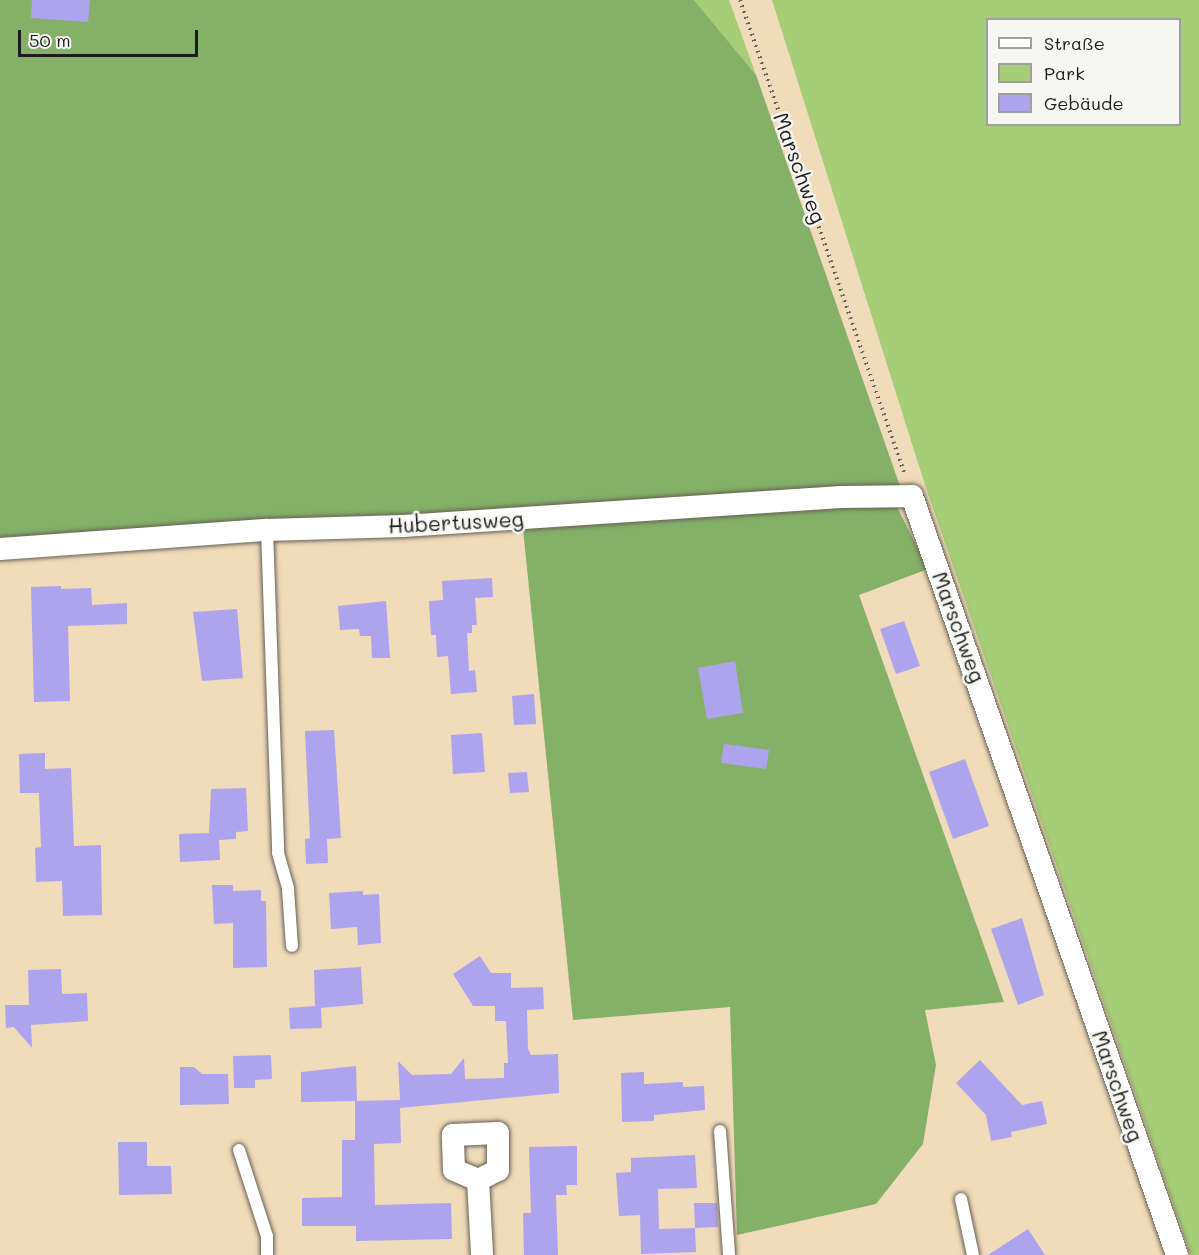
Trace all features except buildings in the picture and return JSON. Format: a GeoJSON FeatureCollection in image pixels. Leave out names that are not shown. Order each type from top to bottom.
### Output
{"type":"FeatureCollection","features":[{"type":"Feature","properties":{"kind":"street","name":"Hubertusweg"},"geometry":{"type":"LineString","coordinates":[[0,549],[267,530],[912,496]]}},
{"type":"Feature","properties":{"kind":"street","name":"Marschweg"},"geometry":{"type":"LineString","coordinates":[[912,496],[1177,1255]]}},
{"type":"Feature","properties":{"kind":"street"},"geometry":{"type":"LineString","coordinates":[[478,1180],[482,1255]]}},
{"type":"Feature","properties":{"kind":"lane"},"geometry":{"type":"LineString","coordinates":[[267,530],[278,854],[288,889],[292,946]]}},
{"type":"Feature","properties":{"kind":"lane"},"geometry":{"type":"LineString","coordinates":[[720,1131],[729,1255]]}},
{"type":"Feature","properties":{"kind":"lane"},"geometry":{"type":"LineString","coordinates":[[239,1149],[267,1236],[267,1255]]}},
{"type":"Feature","properties":{"kind":"lane"},"geometry":{"type":"LineString","coordinates":[[961,1199],[973,1255]]}},
{"type":"Feature","properties":{"kind":"path","name":"Marschweg"},"geometry":{"type":"LineString","coordinates":[[740,0],[912,496]]}},
{"type":"Feature","properties":{"kind":"green space"},"geometry":{"type":"Polygon","coordinates":[[[0,0],[694,0],[756,75],[901,489],[0,540],[0,0]]]}},
{"type":"Feature","properties":{"kind":"green space"},"geometry":{"type":"Polygon","coordinates":[[[694,0],[729,0],[756,75],[694,0]]]}},
{"type":"Feature","properties":{"kind":"green space"},"geometry":{"type":"Polygon","coordinates":[[[772,0],[1199,0],[1199,1255],[1191,1255],[925,485],[772,0]]]}},
{"type":"Feature","properties":{"kind":"green space"},"geometry":{"type":"Polygon","coordinates":[[[895,503],[928,569],[859,595],[1004,1002],[925,1010],[936,1065],[923,1144],[876,1204],[737,1235],[730,1007],[573,1020],[523,529],[895,503]]]}}]}
